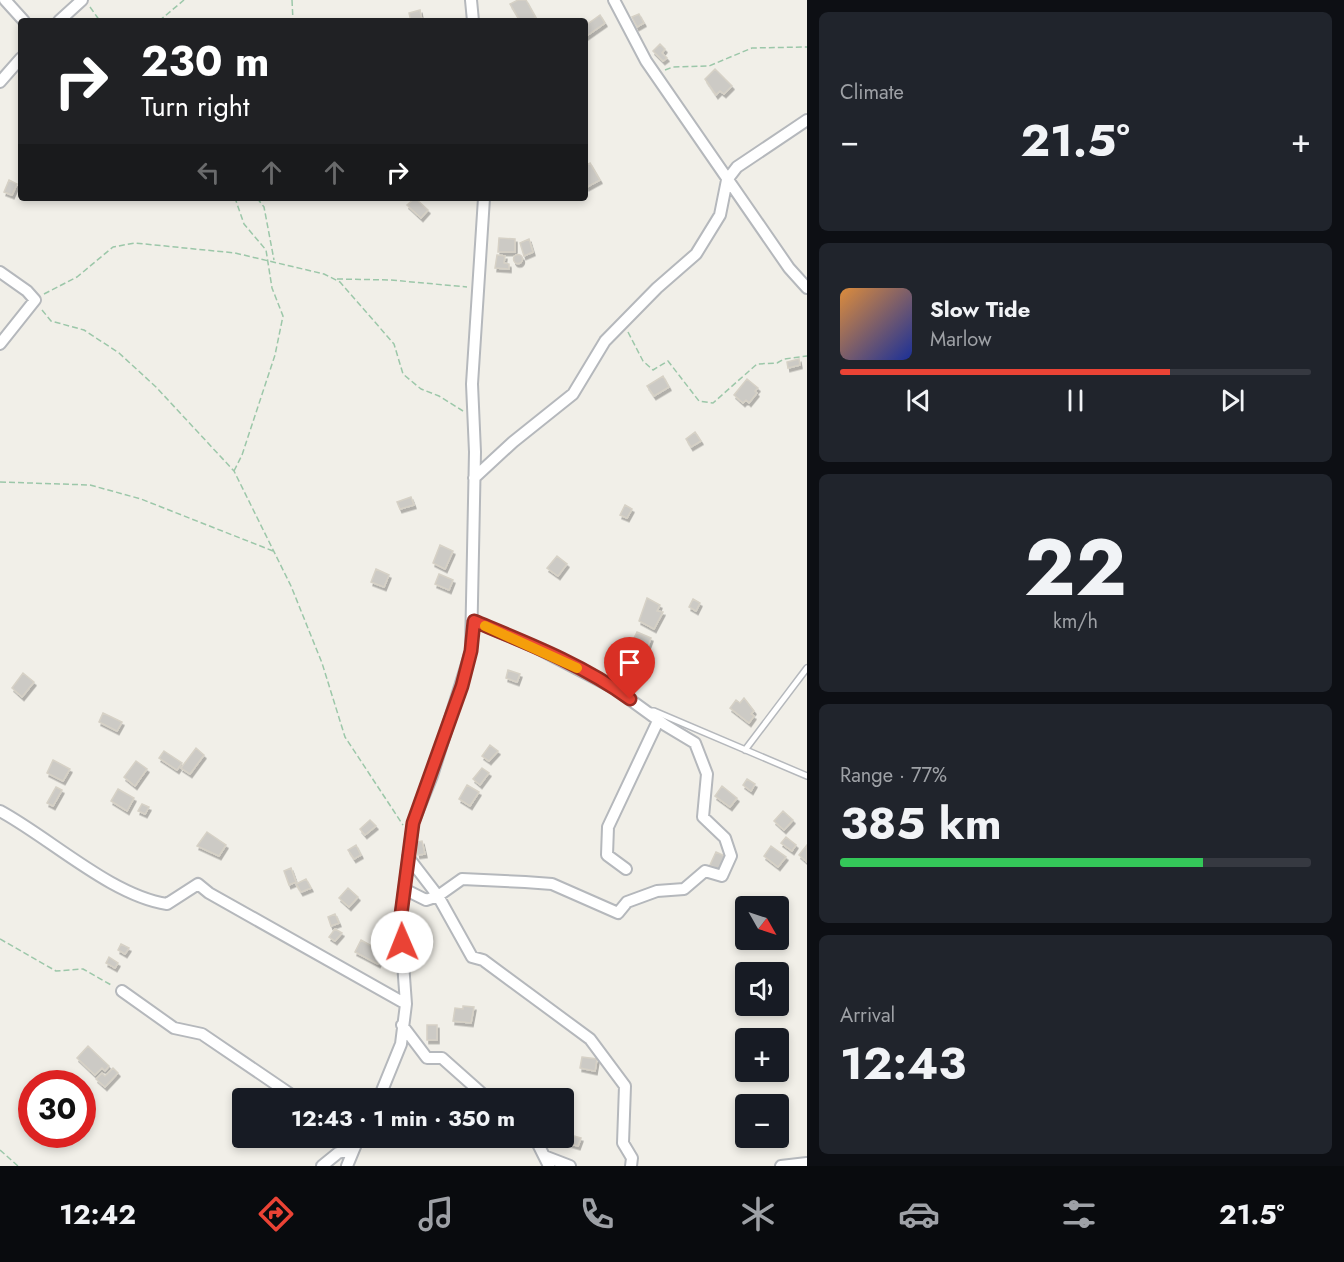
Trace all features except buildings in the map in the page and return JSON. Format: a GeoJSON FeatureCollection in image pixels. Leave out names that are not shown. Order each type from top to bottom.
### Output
{"type":"FeatureCollection","features":[{"type":"Feature","properties":{"kind":"street"},"geometry":{"type":"LineString","coordinates":[[5,0],[21,18]]}},
{"type":"Feature","properties":{"kind":"street"},"geometry":{"type":"LineString","coordinates":[[63,18],[84,0]]}},
{"type":"Feature","properties":{"kind":"street"},"geometry":{"type":"LineString","coordinates":[[471,0],[473,18]]}},
{"type":"Feature","properties":{"kind":"street"},"geometry":{"type":"LineString","coordinates":[[614,0],[655,75],[789,268],[807,288]]}},
{"type":"Feature","properties":{"kind":"street"},"geometry":{"type":"LineString","coordinates":[[0,82],[18,61]]}},
{"type":"Feature","properties":{"kind":"street"},"geometry":{"type":"LineString","coordinates":[[474,478],[513,442],[573,394],[605,341],[671,274],[696,254],[720,215],[728,180],[737,167],[807,120]]}},
{"type":"Feature","properties":{"kind":"street"},"geometry":{"type":"LineString","coordinates":[[383,1088],[400,1044],[406,1004],[400,922],[411,838],[462,686],[471,651],[474,621],[471,590],[474,478],[472,384],[484,201]]}},
{"type":"Feature","properties":{"kind":"street"},"geometry":{"type":"LineString","coordinates":[[0,272],[27,291],[35,300],[0,344]]}},
{"type":"Feature","properties":{"kind":"street"},"geometry":{"type":"LineString","coordinates":[[404,889],[426,900],[438,896],[462,879],[552,884],[618,913],[627,902],[657,891],[684,889],[705,871],[722,876],[731,856],[725,838],[703,817],[707,783],[702,756],[695,743],[658,721],[615,688],[535,647],[474,621]]}},
{"type":"Feature","properties":{"kind":"street"},"geometry":{"type":"LineString","coordinates":[[626,869],[607,855],[608,827],[658,721]]}},
{"type":"Feature","properties":{"kind":"street"},"geometry":{"type":"LineString","coordinates":[[0,811],[105,878],[149,902],[167,904],[198,884],[209,893],[406,1004]]}},
{"type":"Feature","properties":{"kind":"street"},"geometry":{"type":"LineString","coordinates":[[408,857],[438,896],[472,957],[490,966],[590,1039],[625,1086],[623,1143],[632,1158],[631,1166]]}},
{"type":"Feature","properties":{"kind":"street"},"geometry":{"type":"LineString","coordinates":[[122,991],[174,1029],[202,1034],[281,1088]]}},
{"type":"Feature","properties":{"kind":"street"},"geometry":{"type":"LineString","coordinates":[[402,1025],[428,1058],[442,1058],[476,1088]]}},
{"type":"Feature","properties":{"kind":"street"},"geometry":{"type":"LineString","coordinates":[[538,1148],[546,1161],[570,1166]]}},
{"type":"Feature","properties":{"kind":"street"},"geometry":{"type":"LineString","coordinates":[[322,1166],[338,1153],[353,1149]]}},
{"type":"Feature","properties":{"kind":"street"},"geometry":{"type":"LineString","coordinates":[[347,1166],[353,1149]]}},
{"type":"Feature","properties":{"kind":"street"},"geometry":{"type":"LineString","coordinates":[[781,1166],[807,1163]]}},
{"type":"Feature","properties":{"kind":"lane"},"geometry":{"type":"LineString","coordinates":[[745,750],[807,668]]}},
{"type":"Feature","properties":{"kind":"lane"},"geometry":{"type":"LineString","coordinates":[[646,711],[654,711],[807,776]]}},
{"type":"Feature","properties":{"kind":"path"},"geometry":{"type":"LineString","coordinates":[[84,0],[98,18]]}},
{"type":"Feature","properties":{"kind":"path"},"geometry":{"type":"LineString","coordinates":[[163,18],[184,0]]}},
{"type":"Feature","properties":{"kind":"path"},"geometry":{"type":"LineString","coordinates":[[292,0],[293,18]]}},
{"type":"Feature","properties":{"kind":"path"},"geometry":{"type":"LineString","coordinates":[[655,75],[673,67],[709,66],[752,48],[807,47]]}},
{"type":"Feature","properties":{"kind":"path"},"geometry":{"type":"LineString","coordinates":[[234,471],[242,455],[275,355],[283,316],[272,288],[266,250],[244,224],[236,201]]}},
{"type":"Feature","properties":{"kind":"path"},"geometry":{"type":"LineString","coordinates":[[259,201],[264,207],[274,261]]}},
{"type":"Feature","properties":{"kind":"path"},"geometry":{"type":"LineString","coordinates":[[411,838],[345,737],[322,663],[274,551],[234,471],[156,387],[119,353],[84,330],[51,321],[35,300],[77,277],[113,247],[135,243],[235,253],[274,261],[336,279],[392,280],[480,288]]}},
{"type":"Feature","properties":{"kind":"path"},"geometry":{"type":"LineString","coordinates":[[336,279],[394,344],[403,374],[421,389],[452,403],[473,419]]}},
{"type":"Feature","properties":{"kind":"path"},"geometry":{"type":"LineString","coordinates":[[623,322],[643,361],[653,370],[668,361],[699,401],[713,403],[757,364],[777,363],[784,359],[807,356]]}},
{"type":"Feature","properties":{"kind":"path"},"geometry":{"type":"LineString","coordinates":[[0,482],[90,485],[141,499],[274,551]]}},
{"type":"Feature","properties":{"kind":"path"},"geometry":{"type":"LineString","coordinates":[[0,939],[56,971],[83,969],[122,991]]}},
{"type":"Feature","properties":{"kind":"path"},"geometry":{"type":"LineString","coordinates":[[0,1149],[18,1166]]}},
{"type":"Feature","properties":{"kind":"slow traffic"},"geometry":{"type":"LineString","coordinates":[[485,626],[577,668]]}},
{"type":"Feature","properties":{"kind":"route"},"geometry":{"type":"LineString","coordinates":[[402,942],[400,922],[413,823],[432,776],[462,686],[471,651],[474,621],[535,647],[615,688],[630,699]]}}]}
